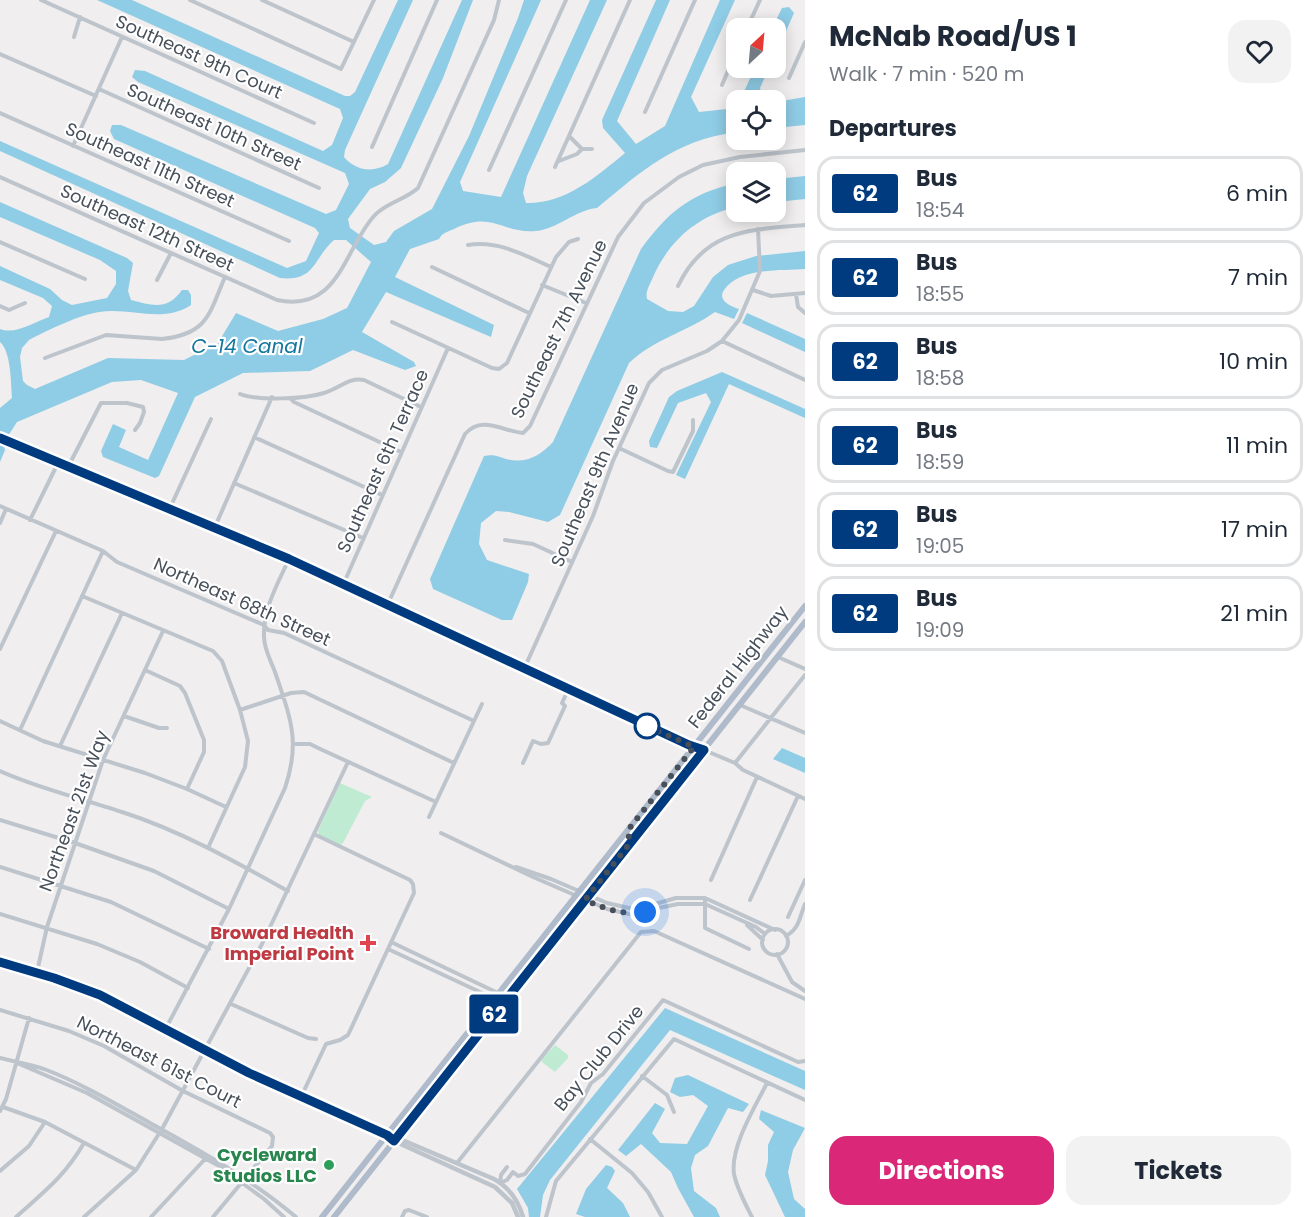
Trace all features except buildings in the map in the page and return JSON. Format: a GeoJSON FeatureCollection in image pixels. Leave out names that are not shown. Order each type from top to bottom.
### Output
{"type":"FeatureCollection","features":[{"type":"Feature","properties":{"kind":"main road","name":"Federal Highway"},"geometry":{"type":"LineString","coordinates":[[322,1217],[805,606]]}},
{"type":"Feature","properties":{"kind":"main road","name":"Federal Highway"},"geometry":{"type":"LineString","coordinates":[[334,1217],[805,622]]}},
{"type":"Feature","properties":{"kind":"main road"},"geometry":{"type":"LineString","coordinates":[[778,657],[780,638]]}},
{"type":"Feature","properties":{"kind":"main road"},"geometry":{"type":"LineString","coordinates":[[768,669],[771,649]]}},
{"type":"Feature","properties":{"kind":"main road"},"geometry":{"type":"LineString","coordinates":[[637,834],[636,827],[639,817]]}},
{"type":"Feature","properties":{"kind":"main road"},"geometry":{"type":"LineString","coordinates":[[627,847],[628,830]]}},
{"type":"Feature","properties":{"kind":"main road"},"geometry":{"type":"LineString","coordinates":[[499,993],[505,1001]]}},
{"type":"Feature","properties":{"kind":"main road"},"geometry":{"type":"LineString","coordinates":[[498,1010],[499,993]]}},
{"type":"Feature","properties":{"kind":"main road"},"geometry":{"type":"LineString","coordinates":[[450,1055],[448,1065],[450,1070]]}},
{"type":"Feature","properties":{"kind":"street","name":"Southeast 9th Court"},"geometry":{"type":"LineString","coordinates":[[41,0],[314,123]]}},
{"type":"Feature","properties":{"kind":"street"},"geometry":{"type":"LineString","coordinates":[[190,0],[341,69],[374,0]]}},
{"type":"Feature","properties":{"kind":"street"},"geometry":{"type":"LineString","coordinates":[[262,0],[354,42]]}},
{"type":"Feature","properties":{"kind":"street"},"geometry":{"type":"LineString","coordinates":[[372,147],[437,0]]}},
{"type":"Feature","properties":{"kind":"street","name":"Southeast 12th Street"},"geometry":{"type":"LineString","coordinates":[[0,177],[284,302],[324,293],[331,286],[375,215],[418,188],[494,20],[499,0]]}},
{"type":"Feature","properties":{"kind":"street"},"geometry":{"type":"LineString","coordinates":[[489,170],[566,0]]}},
{"type":"Feature","properties":{"kind":"street"},"geometry":{"type":"LineString","coordinates":[[555,167],[630,0]]}},
{"type":"Feature","properties":{"kind":"street"},"geometry":{"type":"LineString","coordinates":[[645,112],[695,0]]}},
{"type":"Feature","properties":{"kind":"street"},"geometry":{"type":"LineString","coordinates":[[752,18],[760,0]]}},
{"type":"Feature","properties":{"kind":"street"},"geometry":{"type":"LineString","coordinates":[[74,37],[80,17]]}},
{"type":"Feature","properties":{"kind":"street"},"geometry":{"type":"LineString","coordinates":[[73,146],[122,37]]}},
{"type":"Feature","properties":{"kind":"street"},"geometry":{"type":"LineString","coordinates":[[789,78],[805,42]]}},
{"type":"Feature","properties":{"kind":"street"},"geometry":{"type":"LineString","coordinates":[[0,54],[96,96]]}},
{"type":"Feature","properties":{"kind":"street"},"geometry":{"type":"LineString","coordinates":[[722,85],[726,76]]}},
{"type":"Feature","properties":{"kind":"street","name":"Southeast 10th Street"},"geometry":{"type":"LineString","coordinates":[[99,89],[319,189]]}},
{"type":"Feature","properties":{"kind":"street","name":"Southeast 11th Street"},"geometry":{"type":"LineString","coordinates":[[0,113],[289,241]]}},
{"type":"Feature","properties":{"kind":"street"},"geometry":{"type":"LineString","coordinates":[[570,137],[582,149],[592,149]]}},
{"type":"Feature","properties":{"kind":"street"},"geometry":{"type":"LineString","coordinates":[[558,161],[578,154],[582,149]]}},
{"type":"Feature","properties":{"kind":"street","name":"Southeast 7th Avenue"},"geometry":{"type":"LineString","coordinates":[[387,606],[465,434],[471,427],[487,423],[510,432],[523,433],[530,426],[618,237],[644,203],[679,177],[718,160],[805,150]]}},
{"type":"Feature","properties":{"kind":"street"},"geometry":{"type":"LineString","coordinates":[[678,286],[684,271],[707,247],[722,238],[739,232],[805,225]]}},
{"type":"Feature","properties":{"kind":"street","name":"Southeast 9th Avenue"},"geometry":{"type":"LineString","coordinates":[[524,669],[600,500],[619,448],[644,392],[662,370],[707,351],[722,341],[736,324],[759,274],[759,230]]}},
{"type":"Feature","properties":{"kind":"street"},"geometry":{"type":"LineString","coordinates":[[392,322],[492,368],[499,369],[504,366],[555,257],[569,242],[578,239]]}},
{"type":"Feature","properties":{"kind":"street"},"geometry":{"type":"LineString","coordinates":[[0,242],[85,279]]}},
{"type":"Feature","properties":{"kind":"street"},"geometry":{"type":"LineString","coordinates":[[468,245],[480,243],[514,250],[550,267]]}},
{"type":"Feature","properties":{"kind":"street"},"geometry":{"type":"LineString","coordinates":[[157,280],[171,253]]}},
{"type":"Feature","properties":{"kind":"street"},"geometry":{"type":"LineString","coordinates":[[432,267],[529,313]]}},
{"type":"Feature","properties":{"kind":"street"},"geometry":{"type":"LineString","coordinates":[[45,358],[106,335],[162,339],[198,328],[208,317],[225,277]]}},
{"type":"Feature","properties":{"kind":"street"},"geometry":{"type":"LineString","coordinates":[[543,285],[586,303]]}},
{"type":"Feature","properties":{"kind":"street"},"geometry":{"type":"LineString","coordinates":[[753,290],[771,296],[805,293]]}},
{"type":"Feature","properties":{"kind":"street"},"geometry":{"type":"LineString","coordinates":[[796,294],[798,307],[805,313]]}},
{"type":"Feature","properties":{"kind":"street"},"geometry":{"type":"LineString","coordinates":[[0,306],[9,310],[25,303]]}},
{"type":"Feature","properties":{"kind":"street"},"geometry":{"type":"LineString","coordinates":[[722,341],[805,380]]}},
{"type":"Feature","properties":{"kind":"street","name":"Southeast 6th Terrace"},"geometry":{"type":"LineString","coordinates":[[343,585],[448,348]]}},
{"type":"Feature","properties":{"kind":"street"},"geometry":{"type":"LineString","coordinates":[[240,394],[255,398],[290,398],[325,393],[356,378],[422,406]]}},
{"type":"Feature","properties":{"kind":"street"},"geometry":{"type":"LineString","coordinates":[[214,530],[272,397]]}},
{"type":"Feature","properties":{"kind":"street"},"geometry":{"type":"LineString","coordinates":[[290,398],[294,402],[401,452]]}},
{"type":"Feature","properties":{"kind":"street"},"geometry":{"type":"LineString","coordinates":[[69,467],[101,403],[127,403],[143,407],[144,412],[135,430]]}},
{"type":"Feature","properties":{"kind":"street"},"geometry":{"type":"LineString","coordinates":[[170,510],[211,419]]}},
{"type":"Feature","properties":{"kind":"street"},"geometry":{"type":"LineString","coordinates":[[619,448],[673,472],[693,430],[693,420]]}},
{"type":"Feature","properties":{"kind":"street"},"geometry":{"type":"LineString","coordinates":[[254,437],[382,495]]}},
{"type":"Feature","properties":{"kind":"street"},"geometry":{"type":"LineString","coordinates":[[0,438],[214,530],[289,559],[568,690],[735,764],[805,799]]}},
{"type":"Feature","properties":{"kind":"street"},"geometry":{"type":"LineString","coordinates":[[30,520],[57,463]]}},
{"type":"Feature","properties":{"kind":"street"},"geometry":{"type":"LineString","coordinates":[[234,483],[363,538]]}},
{"type":"Feature","properties":{"kind":"street","name":"Northeast 68th Street"},"geometry":{"type":"LineString","coordinates":[[0,506],[103,551],[117,562],[264,625],[268,630],[284,633],[474,721]]}},
{"type":"Feature","properties":{"kind":"street"},"geometry":{"type":"LineString","coordinates":[[0,523],[6,509]]}},
{"type":"Feature","properties":{"kind":"street"},"geometry":{"type":"LineString","coordinates":[[0,649],[56,531]]}},
{"type":"Feature","properties":{"kind":"street"},"geometry":{"type":"LineString","coordinates":[[505,540],[532,544],[572,562]]}},
{"type":"Feature","properties":{"kind":"street"},"geometry":{"type":"LineString","coordinates":[[20,730],[103,551]]}},
{"type":"Feature","properties":{"kind":"street"},"geometry":{"type":"LineString","coordinates":[[166,1028],[229,909],[291,772],[294,734],[264,640],[264,625],[269,604],[289,559]]}},
{"type":"Feature","properties":{"kind":"street"},"geometry":{"type":"LineString","coordinates":[[82,596],[213,651],[222,661],[240,710],[248,741],[248,754],[245,767],[208,848]]}},
{"type":"Feature","properties":{"kind":"street"},"geometry":{"type":"LineString","coordinates":[[60,746],[122,613]]}},
{"type":"Feature","properties":{"kind":"street","name":"Northeast 21st Way"},"geometry":{"type":"LineString","coordinates":[[37,972],[48,927],[103,760],[163,631]]}},
{"type":"Feature","properties":{"kind":"street"},"geometry":{"type":"LineString","coordinates":[[778,657],[805,669]]}},
{"type":"Feature","properties":{"kind":"street"},"geometry":{"type":"LineString","coordinates":[[145,670],[180,686],[204,740],[204,752],[187,789]]}},
{"type":"Feature","properties":{"kind":"street"},"geometry":{"type":"LineString","coordinates":[[735,764],[805,675]]}},
{"type":"Feature","properties":{"kind":"street"},"geometry":{"type":"LineString","coordinates":[[523,762],[532,741],[541,744],[548,743],[565,706],[562,703],[568,690]]}},
{"type":"Feature","properties":{"kind":"street"},"geometry":{"type":"LineString","coordinates":[[240,710],[291,693],[304,692],[454,763]]}},
{"type":"Feature","properties":{"kind":"street"},"geometry":{"type":"LineString","coordinates":[[429,817],[482,704]]}},
{"type":"Feature","properties":{"kind":"street"},"geometry":{"type":"LineString","coordinates":[[740,704],[805,733]]}},
{"type":"Feature","properties":{"kind":"street"},"geometry":{"type":"LineString","coordinates":[[124,716],[159,728],[167,728]]}},
{"type":"Feature","properties":{"kind":"street"},"geometry":{"type":"LineString","coordinates":[[0,722],[60,746],[187,789],[226,807]]}},
{"type":"Feature","properties":{"kind":"street"},"geometry":{"type":"LineString","coordinates":[[294,744],[310,744],[436,802]]}},
{"type":"Feature","properties":{"kind":"street"},"geometry":{"type":"LineString","coordinates":[[84,1217],[136,1170],[160,1131],[231,1004],[288,891],[348,762]]}},
{"type":"Feature","properties":{"kind":"street"},"geometry":{"type":"LineString","coordinates":[[0,771],[30,784],[122,812],[208,848],[288,891]]}},
{"type":"Feature","properties":{"kind":"street"},"geometry":{"type":"LineString","coordinates":[[711,880],[757,777]]}},
{"type":"Feature","properties":{"kind":"street"},"geometry":{"type":"LineString","coordinates":[[750,900],[798,796]]}},
{"type":"Feature","properties":{"kind":"street"},"geometry":{"type":"LineString","coordinates":[[0,820],[154,871],[229,909]]}},
{"type":"Feature","properties":{"kind":"street"},"geometry":{"type":"LineString","coordinates":[[441,833],[587,897],[607,909],[629,914],[678,904],[705,904],[754,926],[764,937]]}},
{"type":"Feature","properties":{"kind":"street"},"geometry":{"type":"LineString","coordinates":[[301,1097],[326,1044],[348,1035],[414,893],[410,880],[314,834]]}},
{"type":"Feature","properties":{"kind":"street"},"geometry":{"type":"LineString","coordinates":[[0,867],[111,902],[209,949]]}},
{"type":"Feature","properties":{"kind":"street"},"geometry":{"type":"LineString","coordinates":[[788,917],[805,880]]}},
{"type":"Feature","properties":{"kind":"street"},"geometry":{"type":"LineString","coordinates":[[587,897],[629,908],[641,908],[676,898],[705,898],[782,932],[786,936],[786,948],[777,954],[767,952],[762,945],[764,937],[775,930]]}},
{"type":"Feature","properties":{"kind":"street"},"geometry":{"type":"LineString","coordinates":[[705,898],[705,928],[749,949]]}},
{"type":"Feature","properties":{"kind":"street"},"geometry":{"type":"LineString","coordinates":[[786,936],[793,932],[799,924],[805,904]]}},
{"type":"Feature","properties":{"kind":"street"},"geometry":{"type":"LineString","coordinates":[[0,914],[48,927],[118,953],[188,988]]}},
{"type":"Feature","properties":{"kind":"street"},"geometry":{"type":"LineString","coordinates":[[742,921],[764,937]]}},
{"type":"Feature","properties":{"kind":"street"},"geometry":{"type":"LineString","coordinates":[[754,926],[756,921]]}},
{"type":"Feature","properties":{"kind":"street"},"geometry":{"type":"LineString","coordinates":[[457,1163],[641,932],[654,931],[805,999]]}},
{"type":"Feature","properties":{"kind":"street"},"geometry":{"type":"LineString","coordinates":[[391,942],[499,993]]}},
{"type":"Feature","properties":{"kind":"street"},"geometry":{"type":"LineString","coordinates":[[388,949],[499,993]]}},
{"type":"Feature","properties":{"kind":"street"},"geometry":{"type":"LineString","coordinates":[[777,954],[792,982],[805,991]]}},
{"type":"Feature","properties":{"kind":"street"},"geometry":{"type":"LineString","coordinates":[[0,962],[37,972],[100,995],[301,1097],[396,1139],[495,1187],[512,1203],[518,1217]]}},
{"type":"Feature","properties":{"kind":"street","name":"Bay Club Drive"},"geometry":{"type":"LineString","coordinates":[[495,1187],[507,1180],[513,1172],[518,1176],[525,1174],[581,1102],[591,1083],[603,1074],[663,1000],[798,1062],[805,1061]]}},
{"type":"Feature","properties":{"kind":"street"},"geometry":{"type":"LineString","coordinates":[[231,1004],[308,1038],[316,1039]]}},
{"type":"Feature","properties":{"kind":"street","name":"Northeast 61st Court"},"geometry":{"type":"LineString","coordinates":[[0,1010],[69,1031],[104,1046],[183,1091],[270,1133],[274,1140],[272,1146],[245,1180]]}},
{"type":"Feature","properties":{"kind":"street"},"geometry":{"type":"LineString","coordinates":[[29,1018],[2,1109],[45,1122],[136,1170]]}},
{"type":"Feature","properties":{"kind":"street"},"geometry":{"type":"LineString","coordinates":[[546,1217],[556,1181],[674,1039],[805,1100]]}},
{"type":"Feature","properties":{"kind":"street"},"geometry":{"type":"LineString","coordinates":[[0,1058],[16,1063],[24,1062],[88,1091],[245,1180],[294,1216]]}},
{"type":"Feature","properties":{"kind":"street"},"geometry":{"type":"LineString","coordinates":[[642,1076],[667,1095],[674,1112]]}},
{"type":"Feature","properties":{"kind":"street"},"geometry":{"type":"LineString","coordinates":[[752,1217],[739,1191],[734,1172],[736,1151],[766,1083]]}},
{"type":"Feature","properties":{"kind":"street"},"geometry":{"type":"LineString","coordinates":[[0,1171],[29,1146],[45,1122]]}},
{"type":"Feature","properties":{"kind":"street"},"geometry":{"type":"LineString","coordinates":[[396,1139],[500,1183],[516,1200],[523,1217]]}},
{"type":"Feature","properties":{"kind":"street"},"geometry":{"type":"LineString","coordinates":[[590,1139],[632,1173],[648,1192],[662,1217]]}},
{"type":"Feature","properties":{"kind":"street"},"geometry":{"type":"LineString","coordinates":[[16,1217],[59,1180],[72,1164],[84,1143]]}},
{"type":"Feature","properties":{"kind":"street"},"geometry":{"type":"LineString","coordinates":[[151,1217],[207,1157]]}},
{"type":"Feature","properties":{"kind":"street","name":"Bay Club Drive"},"geometry":{"type":"LineString","coordinates":[[500,1183],[501,1175],[507,1167]]}},
{"type":"Feature","properties":{"kind":"street"},"geometry":{"type":"LineString","coordinates":[[213,1217],[245,1180]]}},
{"type":"Feature","properties":{"kind":"street"},"geometry":{"type":"LineString","coordinates":[[245,1180],[284,1217]]}},
{"type":"Feature","properties":{"kind":"street"},"geometry":{"type":"LineString","coordinates":[[402,1217],[405,1211],[409,1210],[427,1217]]}},
{"type":"Feature","properties":{"kind":"green space"},"geometry":{"type":"Polygon","coordinates":[[[340,783],[372,797],[365,801],[340,845],[319,835],[318,831],[340,783]]]}},
{"type":"Feature","properties":{"kind":"green space"},"geometry":{"type":"Polygon","coordinates":[[[555,1045],[568,1055],[568,1058],[555,1072],[542,1062],[542,1059],[555,1045]]]}},
{"type":"Feature","properties":{"kind":"water","name":"C-14 Canal"},"geometry":{"type":"Polygon","coordinates":[[[97,0],[132,0],[345,96],[350,96],[355,92],[398,0],[413,0],[345,150],[344,157],[349,162],[359,168],[376,169],[388,164],[462,0],[473,0],[443,78],[401,168],[385,182],[370,189],[348,219],[350,228],[374,245],[386,242],[394,231],[432,209],[469,136],[524,0],[541,0],[460,182],[463,191],[501,197],[590,0],[607,0],[527,176],[523,193],[526,203],[554,199],[567,194],[591,180],[625,153],[603,128],[602,120],[656,0],[670,0],[617,121],[636,144],[665,126],[720,0],[735,0],[691,97],[699,112],[726,109],[726,134],[695,142],[677,150],[629,181],[597,208],[581,212],[544,230],[524,231],[488,222],[478,222],[467,224],[445,233],[439,239],[410,249],[395,277],[494,325],[491,337],[386,292],[362,332],[414,362],[416,366],[405,370],[353,350],[310,371],[243,373],[195,397],[159,476],[155,478],[103,457],[101,451],[113,424],[126,430],[119,447],[148,460],[178,393],[141,380],[112,382],[17,422],[3,444],[5,450],[0,462],[0,408],[12,398],[11,376],[6,352],[0,342],[0,329],[12,330],[31,325],[49,317],[52,306],[43,298],[0,280],[0,266],[50,289],[62,300],[72,305],[107,298],[116,284],[116,271],[100,260],[0,217],[0,202],[127,258],[133,263],[128,291],[131,300],[160,305],[171,301],[182,290],[188,290],[191,295],[191,305],[180,311],[158,314],[123,311],[99,312],[73,320],[29,340],[22,348],[20,357],[23,381],[35,389],[108,358],[184,360],[218,343],[236,313],[278,331],[323,319],[347,308],[371,262],[346,240],[334,240],[307,272],[292,278],[280,278],[0,151],[0,141],[287,268],[306,261],[319,233],[315,228],[114,139],[110,131],[112,125],[121,125],[326,214],[336,210],[349,184],[345,173],[138,82],[132,77],[135,70],[145,71],[323,151],[332,145],[343,118],[340,109],[97,0]]]}},
{"type":"Feature","properties":{"kind":"water"},"geometry":{"type":"Polygon","coordinates":[[[789,7],[794,13],[786,31],[786,18],[777,18],[782,8],[789,7]]]}},
{"type":"Feature","properties":{"kind":"water"},"geometry":{"type":"Polygon","coordinates":[[[750,78],[764,78],[761,90],[745,90],[750,78]]]}},
{"type":"Feature","properties":{"kind":"water"},"geometry":{"type":"Polygon","coordinates":[[[805,97],[805,125],[786,127],[786,100],[805,97]]]}},
{"type":"Feature","properties":{"kind":"water"},"geometry":{"type":"Polygon","coordinates":[[[805,176],[805,199],[786,201],[786,178],[805,176]]]}},
{"type":"Feature","properties":{"kind":"water"},"geometry":{"type":"Polygon","coordinates":[[[726,186],[726,210],[697,224],[676,241],[653,277],[647,291],[647,299],[668,311],[683,312],[694,306],[713,277],[728,265],[756,256],[805,251],[805,269],[773,270],[740,277],[731,283],[722,294],[726,302],[739,309],[734,319],[715,312],[649,348],[629,363],[560,515],[548,522],[496,511],[481,523],[479,544],[487,560],[529,574],[528,582],[512,620],[502,620],[433,589],[430,579],[484,456],[526,460],[538,455],[553,442],[641,249],[671,214],[693,199],[726,186]]]}},
{"type":"Feature","properties":{"kind":"water"},"geometry":{"type":"Polygon","coordinates":[[[747,313],[805,339],[805,352],[742,323],[747,313]]]}},
{"type":"Feature","properties":{"kind":"water"},"geometry":{"type":"Polygon","coordinates":[[[722,372],[805,409],[805,418],[729,384],[685,479],[676,475],[711,402],[706,393],[678,403],[657,448],[650,447],[649,441],[669,397],[677,391],[722,372]]]}},
{"type":"Feature","properties":{"kind":"water"},"geometry":{"type":"Polygon","coordinates":[[[782,748],[805,758],[805,773],[773,759],[782,748]]]}},
{"type":"Feature","properties":{"kind":"water"},"geometry":{"type":"Polygon","coordinates":[[[665,1008],[805,1071],[805,1090],[670,1030],[550,1180],[543,1195],[540,1217],[529,1217],[528,1208],[517,1189],[665,1008]]]}},
{"type":"Feature","properties":{"kind":"water"},"geometry":{"type":"Polygon","coordinates":[[[688,1075],[749,1104],[743,1112],[728,1108],[708,1146],[695,1155],[691,1168],[694,1191],[716,1208],[720,1217],[694,1217],[671,1172],[641,1144],[626,1156],[618,1150],[655,1103],[665,1109],[652,1133],[660,1143],[687,1144],[708,1106],[693,1095],[680,1097],[670,1092],[675,1078],[688,1075]]]}},
{"type":"Feature","properties":{"kind":"water"},"geometry":{"type":"Polygon","coordinates":[[[761,1110],[805,1128],[793,1150],[788,1172],[794,1199],[805,1209],[805,1217],[785,1217],[765,1175],[768,1145],[774,1132],[759,1119],[761,1110]]]}},
{"type":"Feature","properties":{"kind":"water"},"geometry":{"type":"Polygon","coordinates":[[[606,1165],[615,1171],[607,1188],[623,1203],[630,1217],[585,1217],[576,1214],[586,1189],[606,1165]]]}},
{"type":"Feature","properties":{"kind":"bus line","name":"62"},"geometry":{"type":"LineString","coordinates":[[0,438],[265,551],[289,559],[577,694],[704,750],[394,1141],[387,1135],[249,1073],[100,995],[0,962]]}},
{"type":"Feature","properties":{"kind":"place","name":"Broward Health Imperial Point"},"geometry":{"type":"Point","coordinates":[368,943]}},
{"type":"Feature","properties":{"kind":"place","name":"Cycleward Studios LLC"},"geometry":{"type":"Point","coordinates":[329,1165]}},
{"type":"Feature","properties":{"kind":"route"},"geometry":{"type":"LineString","coordinates":[[645,912],[620,913],[585,900],[627,847],[630,834],[628,830],[694,747],[647,726]]}}]}
